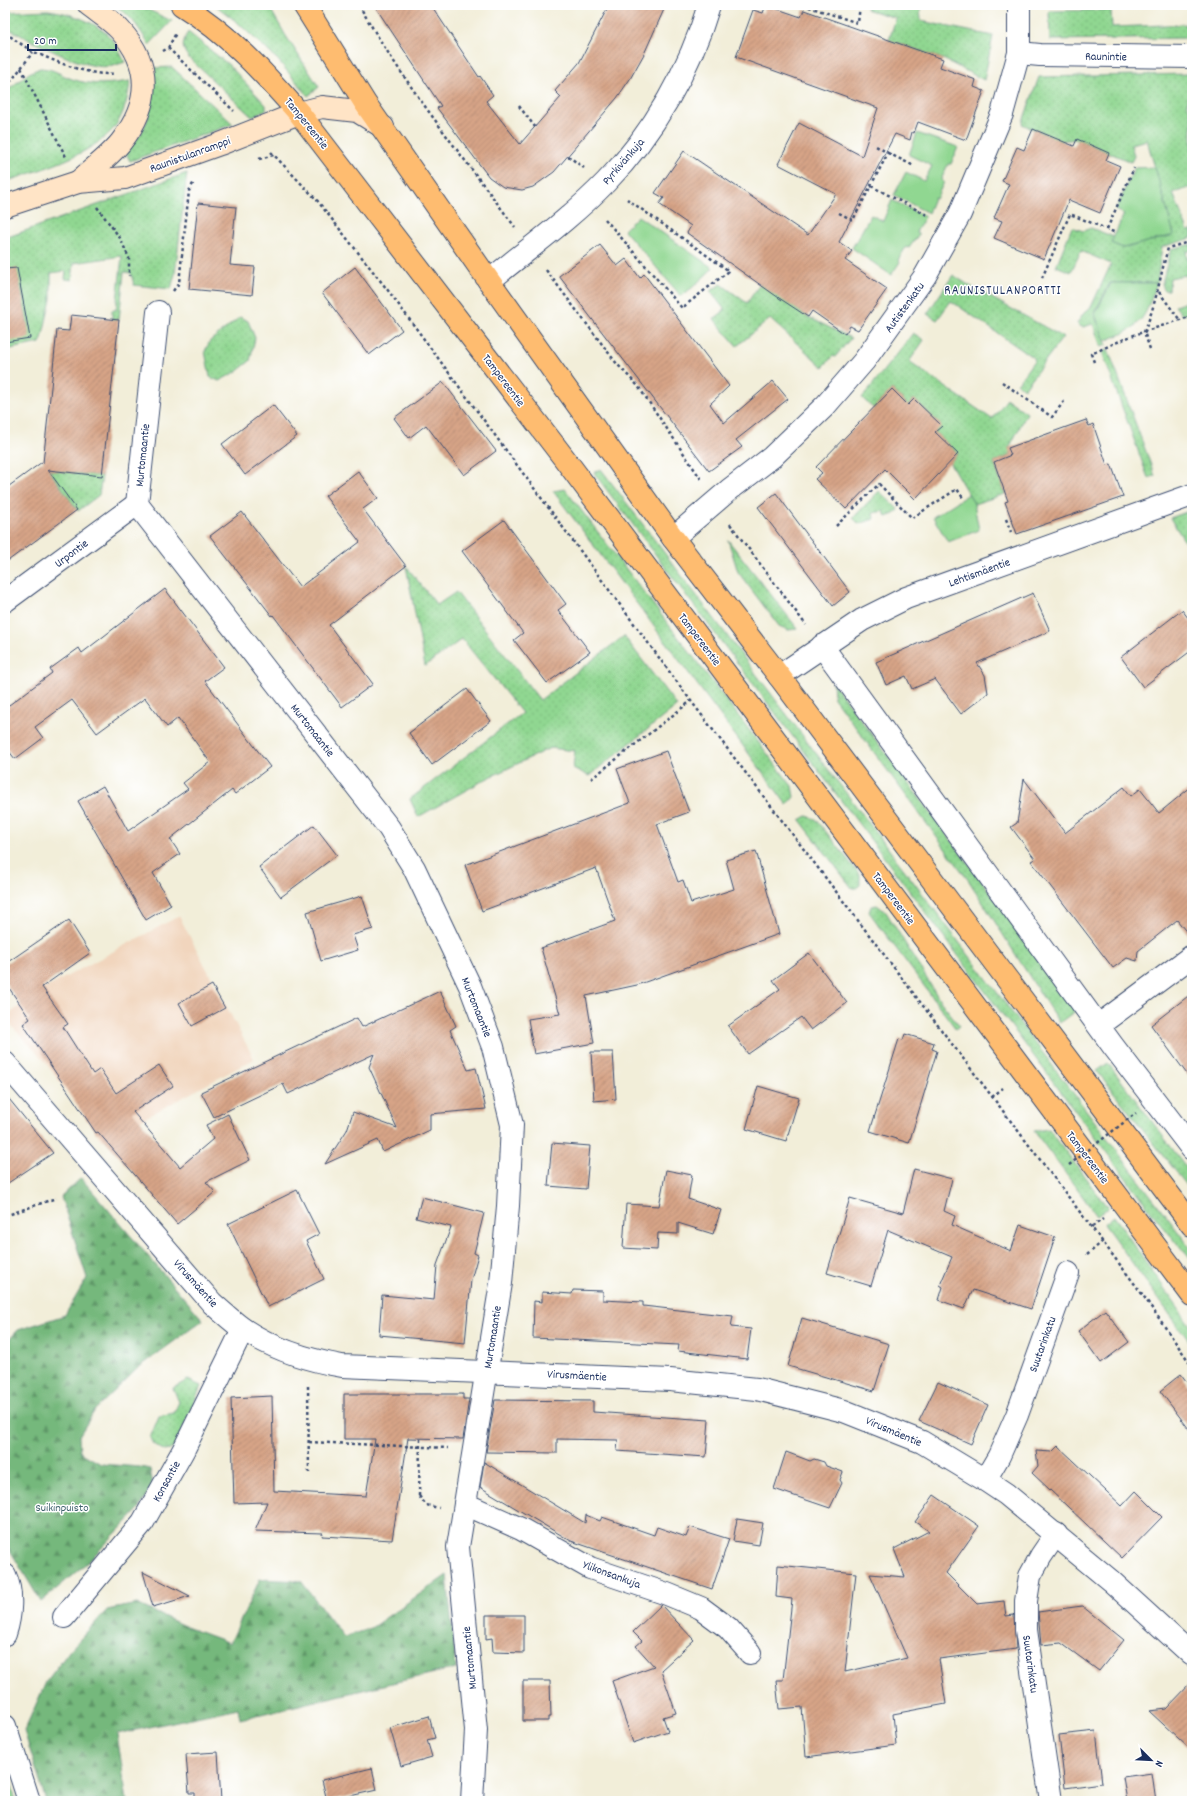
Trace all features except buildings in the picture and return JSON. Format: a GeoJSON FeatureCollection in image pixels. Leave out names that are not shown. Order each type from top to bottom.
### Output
{"type":"FeatureCollection","features":[{"type":"Feature","properties":{"kind":"highway","name":"Tampereentie"},"geometry":{"type":"LineString","coordinates":[[182,5],[212,26],[253,61],[299,112],[601,507],[1192,1295]]}},
{"type":"Feature","properties":{"kind":"highway"},"geometry":{"type":"LineString","coordinates":[[304,5],[365,103],[673,538],[779,676],[1192,1225]]}},
{"type":"Feature","properties":{"kind":"main road","name":"Raunistulanramppi"},"geometry":{"type":"LineString","coordinates":[[78,182],[120,144],[139,112],[144,92],[140,63],[133,47],[118,28],[89,5]]}},
{"type":"Feature","properties":{"kind":"main road","name":"Raunistulanramppi"},"geometry":{"type":"LineString","coordinates":[[5,206],[78,182],[125,178],[220,144],[299,112],[322,107],[357,111],[383,127]]}},
{"type":"Feature","properties":{"kind":"street","name":"Pyrkivänkuja"},"geometry":{"type":"LineString","coordinates":[[490,281],[588,200],[638,146],[659,116],[687,61],[710,5]]}},
{"type":"Feature","properties":{"kind":"street","name":"Autistenkatu"},"geometry":{"type":"LineString","coordinates":[[673,538],[729,490],[772,457],[825,406],[864,361],[925,276],[960,214],[987,153],[1002,114],[1019,53],[1019,5]]}},
{"type":"Feature","properties":{"kind":"street","name":"Raunintie"},"geometry":{"type":"LineString","coordinates":[[1019,53],[1047,55],[1192,57]]}},
{"type":"Feature","properties":{"kind":"street","name":"Murtomaantie"},"geometry":{"type":"LineString","coordinates":[[158,312],[137,504],[389,828],[414,868],[470,986],[493,1046],[512,1125],[508,1206],[501,1283],[458,1547],[476,1730],[472,1801]]}},
{"type":"Feature","properties":{"kind":"street","name":"Lehtismäentie"},"geometry":{"type":"LineString","coordinates":[[779,676],[862,620],[906,598],[1192,495]]}},
{"type":"Feature","properties":{"kind":"street","name":"Urpontie"},"geometry":{"type":"LineString","coordinates":[[5,601],[137,504]]}},
{"type":"Feature","properties":{"kind":"street"},"geometry":{"type":"LineString","coordinates":[[822,646],[1099,1025],[1192,1149]]}},
{"type":"Feature","properties":{"kind":"street"},"geometry":{"type":"LineString","coordinates":[[1099,1025],[1192,956]]}},
{"type":"Feature","properties":{"kind":"street","name":"Virusmäentie"},"geometry":{"type":"LineString","coordinates":[[5,1063],[212,1303],[243,1329],[291,1354],[342,1366],[670,1380],[757,1389],[844,1411],[922,1442],[1006,1494],[1116,1585],[1192,1656]]}},
{"type":"Feature","properties":{"kind":"street","name":"Suutarinkatu"},"geometry":{"type":"LineString","coordinates":[[985,1480],[999,1456],[1017,1415],[1068,1273]]}},
{"type":"Feature","properties":{"kind":"street","name":"Konsantie"},"geometry":{"type":"LineString","coordinates":[[64,1617],[143,1522],[184,1449],[243,1329]]}},
{"type":"Feature","properties":{"kind":"street","name":"Ylikonsankuja"},"geometry":{"type":"LineString","coordinates":[[465,1504],[521,1529],[590,1568],[667,1594],[701,1608],[728,1628],[750,1653]]}},
{"type":"Feature","properties":{"kind":"street","name":"Suutarinkatu"},"geometry":{"type":"LineString","coordinates":[[1051,1801],[1026,1630],[1026,1601],[1030,1576],[1040,1556],[1056,1534]]}},
{"type":"Feature","properties":{"kind":"street"},"geometry":{"type":"LineString","coordinates":[[5,1575],[9,1582],[10,1599],[10,1612],[5,1634]]}},
{"type":"Feature","properties":{"kind":"street"},"geometry":{"type":"LineString","coordinates":[[5,1726],[30,1801]]}},
{"type":"Feature","properties":{"kind":"path"},"geometry":{"type":"LineString","coordinates":[[359,5],[397,67],[444,134],[512,224]]}},
{"type":"Feature","properties":{"kind":"path"},"geometry":{"type":"LineString","coordinates":[[803,5],[858,23],[860,5]]}},
{"type":"Feature","properties":{"kind":"path"},"geometry":{"type":"LineString","coordinates":[[176,32],[168,48],[239,115]]}},
{"type":"Feature","properties":{"kind":"path"},"geometry":{"type":"LineString","coordinates":[[5,33],[33,52],[90,73],[107,75],[118,72]]}},
{"type":"Feature","properties":{"kind":"path"},"geometry":{"type":"LineString","coordinates":[[5,85],[12,80],[33,52]]}},
{"type":"Feature","properties":{"kind":"path"},"geometry":{"type":"LineString","coordinates":[[519,106],[535,127]]}},
{"type":"Feature","properties":{"kind":"path"},"geometry":{"type":"LineString","coordinates":[[874,145],[914,166]]}},
{"type":"Feature","properties":{"kind":"path"},"geometry":{"type":"LineString","coordinates":[[839,213],[853,220],[888,153]]}},
{"type":"Feature","properties":{"kind":"path"},"geometry":{"type":"LineString","coordinates":[[253,161],[274,155],[316,199],[341,230],[390,293],[690,700],[1140,1290],[1192,1366]]}},
{"type":"Feature","properties":{"kind":"path"},"geometry":{"type":"LineString","coordinates":[[1107,229],[1134,168]]}},
{"type":"Feature","properties":{"kind":"path"},"geometry":{"type":"LineString","coordinates":[[179,283],[190,191],[196,181]]}},
{"type":"Feature","properties":{"kind":"path"},"geometry":{"type":"LineString","coordinates":[[588,200],[682,308],[728,271],[605,183]]}},
{"type":"Feature","properties":{"kind":"path"},"geometry":{"type":"LineString","coordinates":[[871,186],[931,217]]}},
{"type":"Feature","properties":{"kind":"path"},"geometry":{"type":"LineString","coordinates":[[1190,194],[1192,200]]}},
{"type":"Feature","properties":{"kind":"path"},"geometry":{"type":"LineString","coordinates":[[1042,278],[1070,214],[1116,233]]}},
{"type":"Feature","properties":{"kind":"path"},"geometry":{"type":"LineString","coordinates":[[1150,349],[1144,332],[1158,291],[1168,248],[1192,241]]}},
{"type":"Feature","properties":{"kind":"path"},"geometry":{"type":"LineString","coordinates":[[544,267],[617,364],[638,386],[731,524],[822,646]]}},
{"type":"Feature","properties":{"kind":"path"},"geometry":{"type":"LineString","coordinates":[[1158,291],[1179,319]]}},
{"type":"Feature","properties":{"kind":"path"},"geometry":{"type":"LineString","coordinates":[[1094,362],[1091,354],[1144,332],[1179,319],[1192,316]]}},
{"type":"Feature","properties":{"kind":"path"},"geometry":{"type":"LineString","coordinates":[[1002,382],[1052,417],[1066,399]]}},
{"type":"Feature","properties":{"kind":"path"},"geometry":{"type":"LineString","coordinates":[[836,526],[879,484],[912,518],[957,489],[963,498]]}},
{"type":"Feature","properties":{"kind":"path"},"geometry":{"type":"LineString","coordinates":[[1006,519],[1014,539]]}},
{"type":"Feature","properties":{"kind":"path"},"geometry":{"type":"LineString","coordinates":[[590,779],[690,700]]}},
{"type":"Feature","properties":{"kind":"path"},"geometry":{"type":"LineString","coordinates":[[992,1096],[1003,1088]]}},
{"type":"Feature","properties":{"kind":"path"},"geometry":{"type":"LineString","coordinates":[[1069,1165],[1136,1113]]}},
{"type":"Feature","properties":{"kind":"path"},"geometry":{"type":"LineString","coordinates":[[5,1216],[56,1198]]}},
{"type":"Feature","properties":{"kind":"path"},"geometry":{"type":"LineString","coordinates":[[1092,1227],[1107,1215]]}},
{"type":"Feature","properties":{"kind":"path"},"geometry":{"type":"LineString","coordinates":[[308,1386],[309,1473]]}},
{"type":"Feature","properties":{"kind":"path"},"geometry":{"type":"LineString","coordinates":[[419,1496],[420,1438]]}},
{"type":"Feature","properties":{"kind":"path"},"geometry":{"type":"LineString","coordinates":[[309,1442],[474,1449]]}},
{"type":"Feature","properties":{"kind":"shaded area"},"geometry":{"type":"Polygon","coordinates":[[[179,916],[254,1059],[102,1141],[43,1059],[5,1019],[5,1017],[40,991],[179,916]]]}},
{"type":"Feature","properties":{"kind":"green space"},"geometry":{"type":"Polygon","coordinates":[[[114,5],[138,5],[172,21],[149,45],[134,22],[114,5]]]}},
{"type":"Feature","properties":{"kind":"green space"},"geometry":{"type":"Polygon","coordinates":[[[215,5],[268,5],[319,87],[308,96],[278,60],[238,23],[215,5]]]}},
{"type":"Feature","properties":{"kind":"green space"},"geometry":{"type":"Polygon","coordinates":[[[867,5],[920,5],[921,21],[993,36],[984,80],[943,59],[889,40],[896,18],[866,9],[867,5]]]}},
{"type":"Feature","properties":{"kind":"green space"},"geometry":{"type":"Polygon","coordinates":[[[48,10],[76,16],[101,29],[114,42],[125,62],[113,66],[101,67],[73,60],[43,47],[5,27],[5,12],[48,10]]]}},
{"type":"Feature","properties":{"kind":"green space"},"geometry":{"type":"Polygon","coordinates":[[[1111,10],[1112,27],[1192,24],[1192,38],[1050,40],[1049,11],[1111,10]]]}},
{"type":"Feature","properties":{"kind":"green space"},"geometry":{"type":"Polygon","coordinates":[[[188,32],[229,65],[266,105],[266,110],[252,117],[189,58],[183,45],[184,39],[188,32]]]}},
{"type":"Feature","properties":{"kind":"green space"},"geometry":{"type":"Polygon","coordinates":[[[172,67],[233,124],[130,161],[125,151],[141,134],[149,113],[152,91],[152,68],[172,67]]]}},
{"type":"Feature","properties":{"kind":"green space"},"geometry":{"type":"Polygon","coordinates":[[[40,68],[50,69],[72,79],[87,83],[108,84],[130,81],[126,104],[112,131],[83,152],[57,164],[5,182],[5,92],[29,73],[40,68]]]}},
{"type":"Feature","properties":{"kind":"green space"},"geometry":{"type":"Polygon","coordinates":[[[1192,74],[1192,100],[1187,101],[1192,119],[1192,187],[1173,193],[1188,231],[1192,230],[1192,238],[1162,247],[1157,283],[1110,283],[1094,314],[1107,345],[1101,347],[1093,324],[1083,327],[1079,326],[1077,323],[1084,313],[1091,307],[1111,264],[1081,251],[1071,272],[1056,266],[1072,227],[1083,231],[1091,228],[1114,237],[1111,243],[1123,248],[1174,235],[1147,140],[1131,144],[1134,156],[1131,162],[1077,139],[1061,141],[1022,124],[1039,77],[1192,74]]]}},
{"type":"Feature","properties":{"kind":"green space"},"geometry":{"type":"Polygon","coordinates":[[[917,133],[958,147],[951,164],[948,164],[941,180],[944,182],[936,199],[934,198],[928,213],[894,195],[906,172],[924,181],[932,166],[909,155],[917,133]]]}},
{"type":"Feature","properties":{"kind":"green space"},"geometry":{"type":"Polygon","coordinates":[[[1155,167],[1174,235],[1123,248],[1111,243],[1124,214],[1116,210],[1134,168],[1155,167]]]}},
{"type":"Feature","properties":{"kind":"green space"},"geometry":{"type":"Polygon","coordinates":[[[187,173],[175,274],[171,289],[134,285],[131,273],[124,272],[119,320],[112,319],[112,310],[116,310],[122,256],[74,263],[72,280],[65,279],[66,271],[51,273],[51,299],[40,343],[5,350],[5,342],[28,326],[19,279],[5,281],[5,238],[187,173]]]}},
{"type":"Feature","properties":{"kind":"green space"},"geometry":{"type":"Polygon","coordinates":[[[892,200],[925,217],[916,232],[919,234],[909,248],[906,247],[898,260],[900,262],[891,275],[852,248],[871,215],[883,221],[892,200]]]}},
{"type":"Feature","properties":{"kind":"green space"},"geometry":{"type":"Polygon","coordinates":[[[638,216],[713,268],[681,296],[624,230],[638,216]]]}},
{"type":"Feature","properties":{"kind":"green space"},"geometry":{"type":"Polygon","coordinates":[[[1192,244],[1192,250],[1186,252],[1192,278],[1192,300],[1185,275],[1170,278],[1169,290],[1164,290],[1162,283],[1171,249],[1192,244]]]}},
{"type":"Feature","properties":{"kind":"green space"},"geometry":{"type":"Polygon","coordinates":[[[953,275],[970,286],[1063,337],[1024,389],[1017,384],[1035,359],[951,301],[937,320],[927,314],[953,275]]]}},
{"type":"Feature","properties":{"kind":"green space"},"geometry":{"type":"Polygon","coordinates":[[[1111,283],[1157,283],[1141,320],[1128,331],[1105,341],[1095,314],[1111,283]]]}},
{"type":"Feature","properties":{"kind":"green space"},"geometry":{"type":"Polygon","coordinates":[[[721,284],[747,303],[760,284],[808,317],[851,338],[835,357],[833,356],[823,367],[770,319],[737,346],[714,319],[725,310],[710,291],[721,284]]]}},
{"type":"Feature","properties":{"kind":"green space"},"geometry":{"type":"Polygon","coordinates":[[[1192,300],[1192,313],[1182,315],[1175,306],[1192,300]]]}},
{"type":"Feature","properties":{"kind":"green space"},"geometry":{"type":"Polygon","coordinates":[[[240,317],[248,321],[255,338],[250,361],[236,372],[219,381],[210,377],[205,351],[210,341],[240,317]]]}},
{"type":"Feature","properties":{"kind":"green space"},"geometry":{"type":"Polygon","coordinates":[[[913,333],[924,340],[909,362],[992,419],[1007,399],[1027,413],[1009,448],[1011,455],[994,462],[1005,494],[974,504],[950,463],[958,454],[935,432],[941,425],[914,399],[908,405],[892,389],[873,408],[862,398],[913,333]]]}},
{"type":"Feature","properties":{"kind":"green space"},"geometry":{"type":"Polygon","coordinates":[[[1108,349],[1155,476],[1148,478],[1102,352],[1108,349]]]}},
{"type":"Feature","properties":{"kind":"green space"},"geometry":{"type":"Polygon","coordinates":[[[601,469],[1192,1250],[1192,1261],[1156,1218],[594,473],[601,469]]]}},
{"type":"Feature","properties":{"kind":"green space"},"geometry":{"type":"Polygon","coordinates":[[[49,470],[102,476],[99,495],[78,511],[49,470]]]}},
{"type":"Feature","properties":{"kind":"green space"},"geometry":{"type":"Polygon","coordinates":[[[565,489],[792,786],[794,797],[787,805],[553,491],[565,489]]]}},
{"type":"Feature","properties":{"kind":"green space"},"geometry":{"type":"Polygon","coordinates":[[[879,491],[899,510],[886,517],[884,511],[873,513],[874,519],[859,524],[853,518],[879,491]]]}},
{"type":"Feature","properties":{"kind":"green space"},"geometry":{"type":"Polygon","coordinates":[[[969,494],[974,504],[979,530],[948,542],[933,517],[969,494]]]}},
{"type":"Feature","properties":{"kind":"green space"},"geometry":{"type":"Polygon","coordinates":[[[1192,510],[1192,553],[1170,518],[1192,510]]]}},
{"type":"Feature","properties":{"kind":"green space"},"geometry":{"type":"Polygon","coordinates":[[[728,540],[798,629],[788,630],[779,626],[738,572],[728,540]]]}},
{"type":"Feature","properties":{"kind":"green space"},"geometry":{"type":"Polygon","coordinates":[[[406,566],[437,605],[456,592],[540,700],[624,636],[677,706],[589,776],[573,768],[575,751],[550,748],[486,779],[418,817],[410,799],[522,713],[462,639],[425,666],[406,566]]]}},
{"type":"Feature","properties":{"kind":"green space"},"geometry":{"type":"Polygon","coordinates":[[[833,683],[1078,1009],[1059,1023],[969,881],[834,698],[833,683]]]}},
{"type":"Feature","properties":{"kind":"green space"},"geometry":{"type":"Polygon","coordinates":[[[807,816],[816,819],[860,875],[860,885],[856,888],[852,888],[800,820],[807,816]]]}},
{"type":"Feature","properties":{"kind":"green space"},"geometry":{"type":"Polygon","coordinates":[[[877,905],[886,912],[941,1002],[960,1026],[956,1029],[869,912],[871,906],[877,905]]]}},
{"type":"Feature","properties":{"kind":"green space"},"geometry":{"type":"Polygon","coordinates":[[[1108,1063],[1192,1175],[1192,1192],[1097,1071],[1108,1063]]]}},
{"type":"Feature","properties":{"kind":"green space"},"geometry":{"type":"Polygon","coordinates":[[[1049,1129],[1108,1208],[1097,1216],[1034,1131],[1049,1129]]]}},
{"type":"Feature","properties":{"kind":"green space","name":"Suikinpuisto"},"geometry":{"type":"Polygon","coordinates":[[[81,1178],[203,1320],[138,1368],[95,1410],[79,1436],[80,1452],[101,1464],[150,1469],[153,1485],[139,1509],[89,1561],[41,1602],[5,1542],[5,1344],[18,1330],[65,1315],[87,1278],[61,1197],[81,1178]]]}},
{"type":"Feature","properties":{"kind":"green space"},"geometry":{"type":"Polygon","coordinates":[[[1114,1216],[1192,1328],[1192,1345],[1104,1224],[1114,1216]]]}},
{"type":"Feature","properties":{"kind":"green space"},"geometry":{"type":"Polygon","coordinates":[[[188,1380],[201,1386],[175,1447],[165,1451],[153,1444],[150,1438],[159,1416],[174,1413],[179,1402],[173,1388],[188,1380]]]}},
{"type":"Feature","properties":{"kind":"green space"},"geometry":{"type":"Polygon","coordinates":[[[447,1575],[456,1668],[240,1719],[238,1708],[117,1734],[127,1801],[46,1801],[24,1731],[46,1682],[70,1650],[107,1610],[137,1604],[189,1628],[230,1643],[260,1579],[301,1581],[344,1637],[371,1628],[447,1575]]]}},
{"type":"Feature","properties":{"kind":"green space"},"geometry":{"type":"Polygon","coordinates":[[[5,1762],[16,1801],[5,1801],[5,1762]]]}},
{"type":"Feature","properties":{"kind":"district","name":"RAUNISTULANPORTTI"},"geometry":{"type":"Point","coordinates":[1003,289]}}]}
